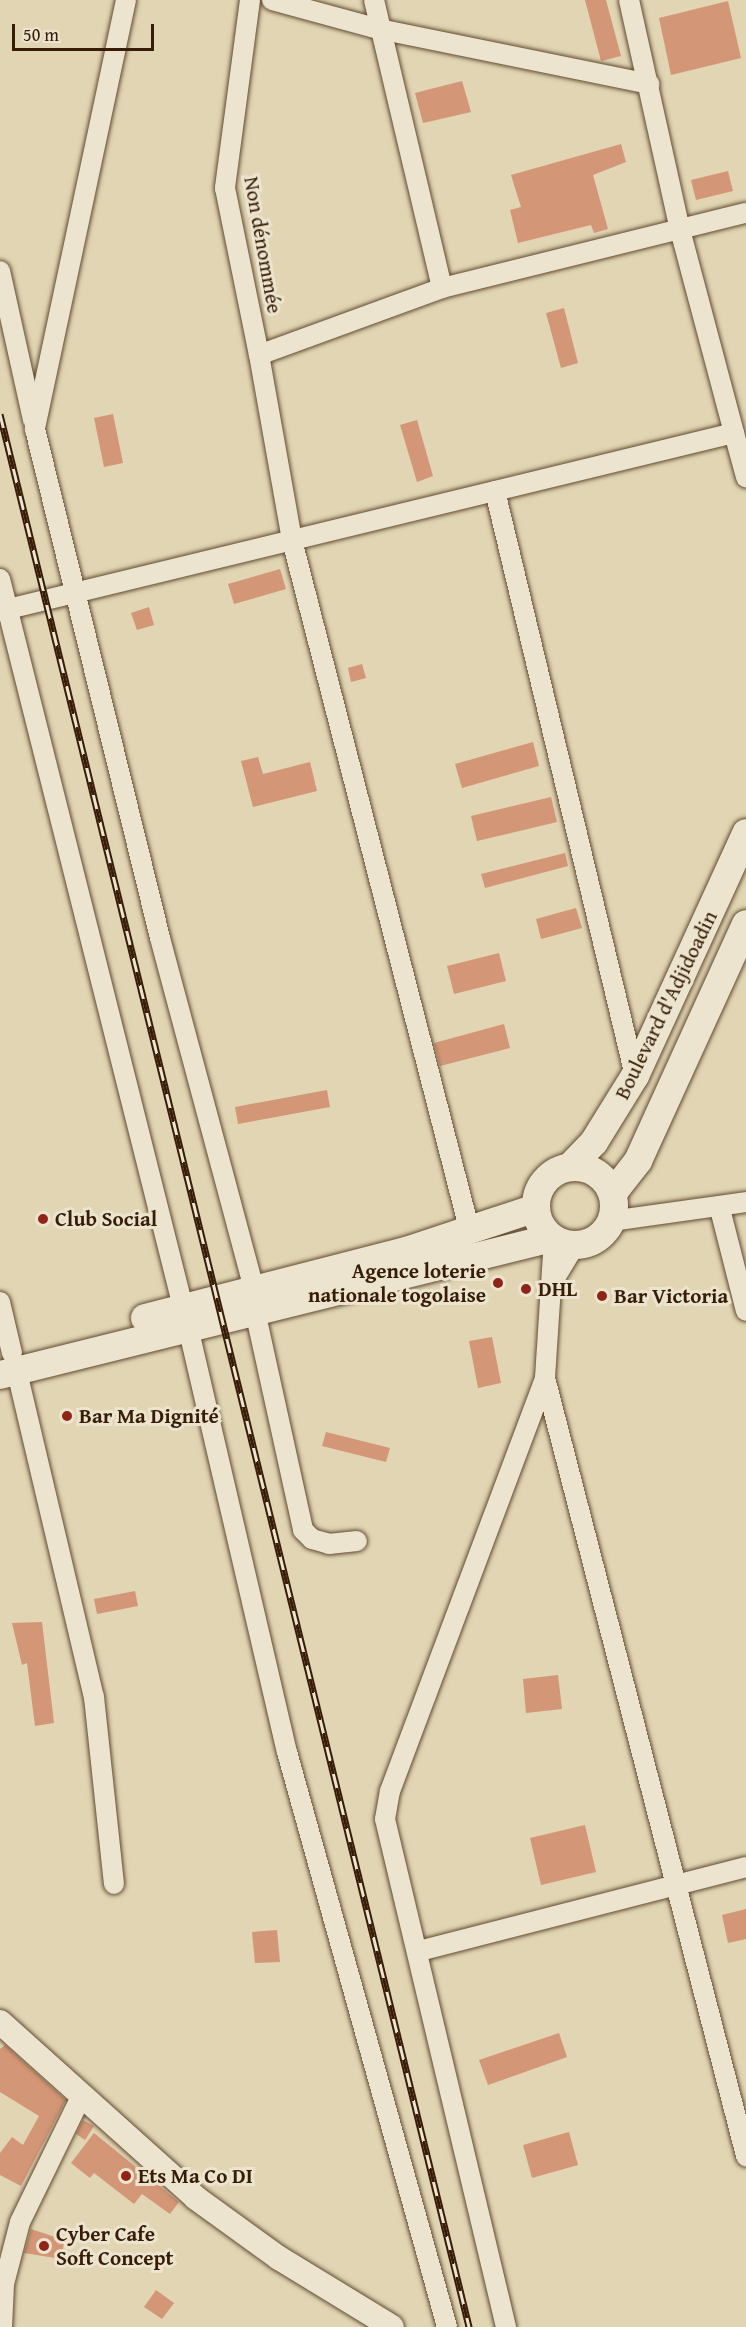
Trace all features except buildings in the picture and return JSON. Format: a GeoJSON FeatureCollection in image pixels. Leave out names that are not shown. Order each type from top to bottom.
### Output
{"type":"FeatureCollection","features":[{"type":"Feature","properties":{"kind":"main road","name":"Boulevard d'Adjidoadin"},"geometry":{"type":"LineString","coordinates":[[570,1167],[594,1142],[635,1076],[746,833]]}},
{"type":"Feature","properties":{"kind":"main road","name":"Boulevard d'Adjidoadin"},"geometry":{"type":"LineString","coordinates":[[613,1206],[638,1161],[746,924]]}},
{"type":"Feature","properties":{"kind":"main road"},"geometry":{"type":"LineString","coordinates":[[255,1300],[560,1240],[590,1242],[613,1206],[591,1170],[570,1167],[552,1174],[540,1189],[536,1208],[541,1225],[560,1240]]}},
{"type":"Feature","properties":{"kind":"main road"},"geometry":{"type":"LineString","coordinates":[[7,1364],[255,1300],[470,1232],[536,1208]]}},
{"type":"Feature","properties":{"kind":"street"},"geometry":{"type":"LineString","coordinates":[[35,429],[126,0]]}},
{"type":"Feature","properties":{"kind":"street","name":"Non dénommée"},"geometry":{"type":"LineString","coordinates":[[250,0],[225,188],[259,355],[292,540],[470,1232]]}},
{"type":"Feature","properties":{"kind":"street"},"geometry":{"type":"LineString","coordinates":[[272,0],[379,29],[649,84]]}},
{"type":"Feature","properties":{"kind":"street"},"geometry":{"type":"LineString","coordinates":[[374,0],[442,288]]}},
{"type":"Feature","properties":{"kind":"street"},"geometry":{"type":"LineString","coordinates":[[629,0],[679,226],[746,477]]}},
{"type":"Feature","properties":{"kind":"street"},"geometry":{"type":"LineString","coordinates":[[259,355],[442,288],[679,226],[746,213]]}},
{"type":"Feature","properties":{"kind":"street"},"geometry":{"type":"LineString","coordinates":[[0,271],[74,593],[255,1300],[303,1530],[312,1539],[329,1544],[357,1541]]}},
{"type":"Feature","properties":{"kind":"street"},"geometry":{"type":"LineString","coordinates":[[5,610],[734,433]]}},
{"type":"Feature","properties":{"kind":"street"},"geometry":{"type":"LineString","coordinates":[[495,491],[635,1076]]}},
{"type":"Feature","properties":{"kind":"street"},"geometry":{"type":"LineString","coordinates":[[0,579],[5,610],[67,858],[186,1318],[287,1752],[447,2327]]}},
{"type":"Feature","properties":{"kind":"street"},"geometry":{"type":"LineString","coordinates":[[613,1206],[663,1213],[720,1209],[746,1202]]}},
{"type":"Feature","properties":{"kind":"street"},"geometry":{"type":"LineString","coordinates":[[720,1209],[746,1311]]}},
{"type":"Feature","properties":{"kind":"street"},"geometry":{"type":"LineString","coordinates":[[560,1240],[547,1291],[545,1378],[746,2156]]}},
{"type":"Feature","properties":{"kind":"street"},"geometry":{"type":"LineString","coordinates":[[0,1302],[7,1364],[94,1697],[114,1884]]}},
{"type":"Feature","properties":{"kind":"street"},"geometry":{"type":"LineString","coordinates":[[506,2327],[386,1819],[387,1806],[545,1378]]}},
{"type":"Feature","properties":{"kind":"street"},"geometry":{"type":"LineString","coordinates":[[419,1951],[676,1887],[746,1867]]}},
{"type":"Feature","properties":{"kind":"street"},"geometry":{"type":"LineString","coordinates":[[0,2022],[80,2099],[230,2224],[392,2327]]}},
{"type":"Feature","properties":{"kind":"street"},"geometry":{"type":"LineString","coordinates":[[2,2327],[2,2283],[20,2222],[80,2099]]}},
{"type":"Feature","properties":{"kind":"railway"},"geometry":{"type":"LineString","coordinates":[[0,414],[469,2327]]}},
{"type":"Feature","properties":{"kind":"place","name":"Club Social"},"geometry":{"type":"Point","coordinates":[43,1219]}},
{"type":"Feature","properties":{"kind":"place","name":"Agence loterie nationale togolaise"},"geometry":{"type":"Point","coordinates":[498,1283]}},
{"type":"Feature","properties":{"kind":"place","name":"DHL"},"geometry":{"type":"Point","coordinates":[526,1289]}},
{"type":"Feature","properties":{"kind":"place","name":"Bar Victoria"},"geometry":{"type":"Point","coordinates":[602,1296]}},
{"type":"Feature","properties":{"kind":"place","name":"Bar Ma Dignité"},"geometry":{"type":"Point","coordinates":[67,1416]}},
{"type":"Feature","properties":{"kind":"place","name":"Ets Ma Co DI"},"geometry":{"type":"Point","coordinates":[126,2176]}},
{"type":"Feature","properties":{"kind":"place","name":"Cyber Cafe Soft Concept"},"geometry":{"type":"Point","coordinates":[44,2246]}}]}
